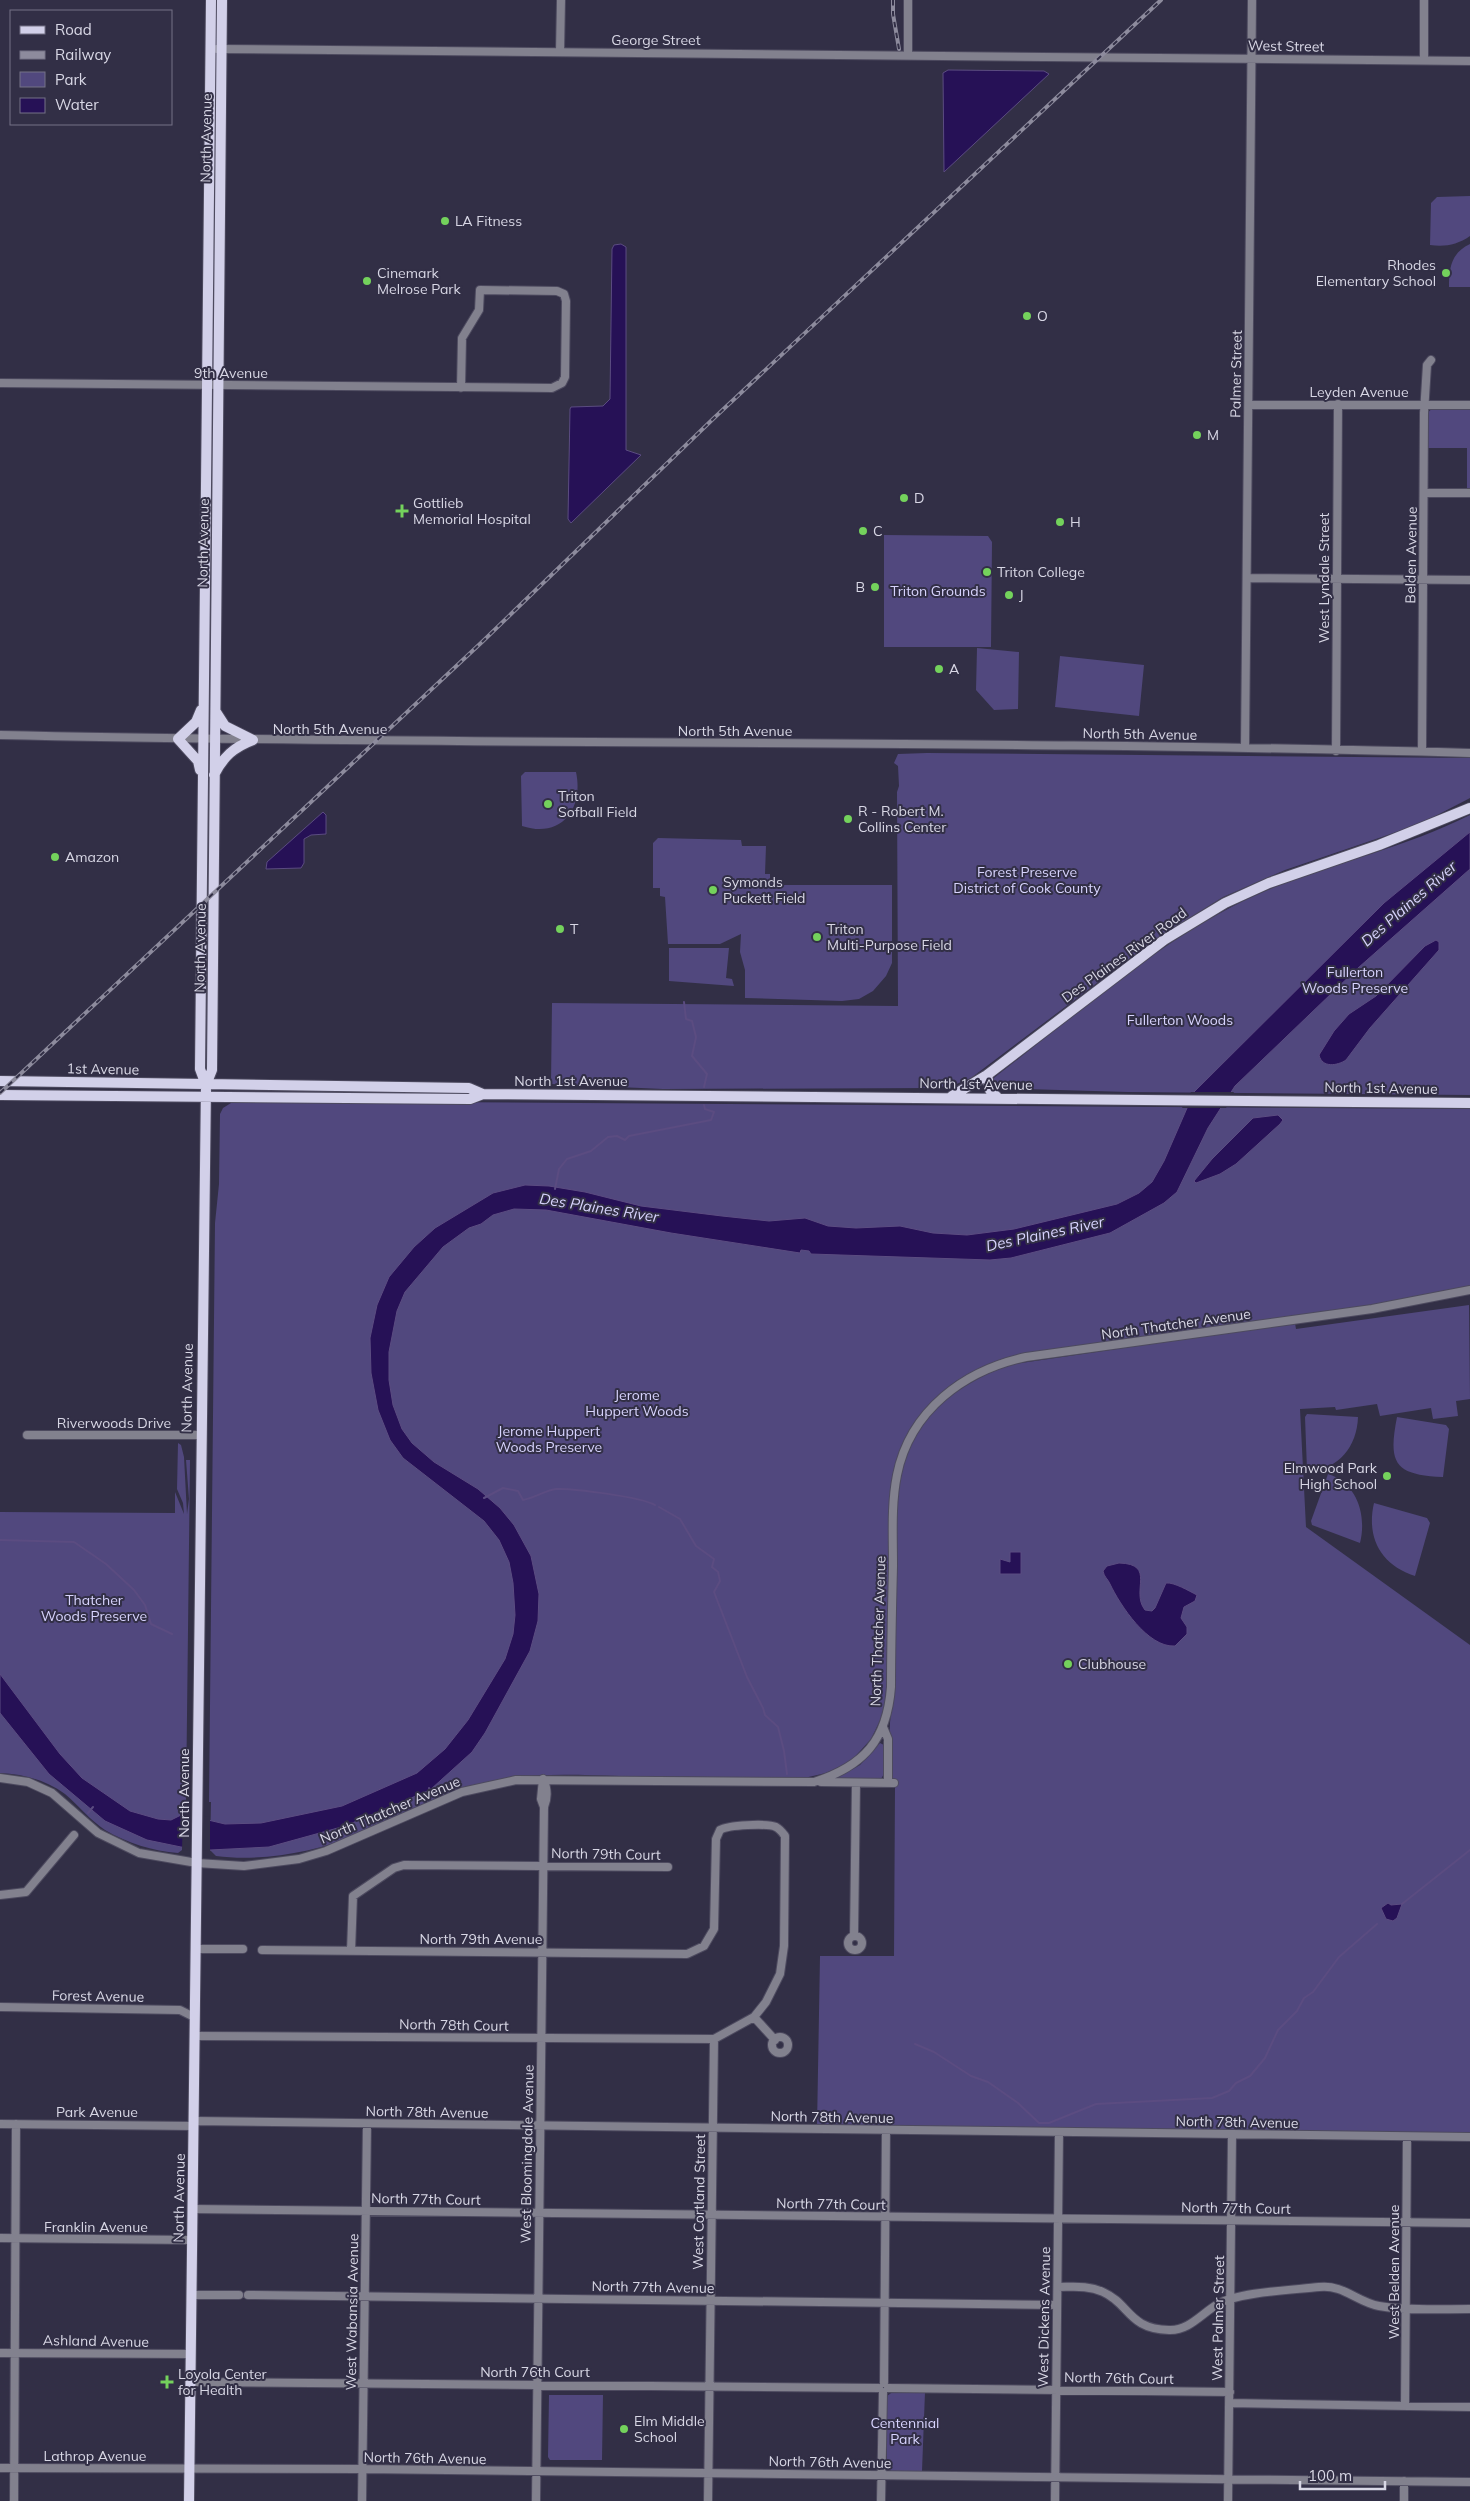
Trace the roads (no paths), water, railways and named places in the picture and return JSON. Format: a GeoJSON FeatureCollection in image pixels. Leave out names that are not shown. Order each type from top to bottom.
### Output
{"type":"FeatureCollection","features":[{"type":"Feature","properties":{"kind":"main road","name":"North Avenue"},"geometry":{"type":"LineString","coordinates":[[190,2501],[194,2016],[206,1098],[206,1085],[200,1069],[211,0]]}},
{"type":"Feature","properties":{"kind":"main road","name":"North Avenue"},"geometry":{"type":"LineString","coordinates":[[206,1085],[212,1070],[222,0]]}},
{"type":"Feature","properties":{"kind":"main road"},"geometry":{"type":"LineString","coordinates":[[202,786],[198,761],[178,739],[196,722],[203,703]]}},
{"type":"Feature","properties":{"kind":"main road"},"geometry":{"type":"LineString","coordinates":[[215,709],[225,726],[253,740]]}},
{"type":"Feature","properties":{"kind":"main road"},"geometry":{"type":"LineString","coordinates":[[214,775],[228,754],[241,744],[253,740]]}},
{"type":"Feature","properties":{"kind":"main road","name":"Des Plaines River Road"},"geometry":{"type":"LineString","coordinates":[[951,1097],[987,1075],[1164,940],[1225,903],[1269,883],[1379,845],[1469,807]]}},
{"type":"Feature","properties":{"kind":"main road"},"geometry":{"type":"LineString","coordinates":[[987,1075],[987,1083],[998,1098]]}},
{"type":"Feature","properties":{"kind":"main road","name":"1st Avenue"},"geometry":{"type":"LineString","coordinates":[[0,1081],[206,1085]]}},
{"type":"Feature","properties":{"kind":"main road","name":"North 1st Avenue"},"geometry":{"type":"LineString","coordinates":[[206,1085],[469,1088],[482,1094]]}},
{"type":"Feature","properties":{"kind":"main road","name":"North 1st Avenue"},"geometry":{"type":"LineString","coordinates":[[206,1098],[470,1099],[482,1094],[1470,1103]]}},
{"type":"Feature","properties":{"kind":"main road","name":"1st Avenue"},"geometry":{"type":"LineString","coordinates":[[0,1095],[206,1098]]}},
{"type":"Feature","properties":{"kind":"street"},"geometry":{"type":"LineString","coordinates":[[560,52],[561,0]]}},
{"type":"Feature","properties":{"kind":"street"},"geometry":{"type":"LineString","coordinates":[[908,0],[908,54]]}},
{"type":"Feature","properties":{"kind":"street","name":"Palmer Street"},"geometry":{"type":"LineString","coordinates":[[1246,748],[1252,0]]}},
{"type":"Feature","properties":{"kind":"street"},"geometry":{"type":"LineString","coordinates":[[1424,0],[1424,60]]}},
{"type":"Feature","properties":{"kind":"street","name":"George Street"},"geometry":{"type":"LineString","coordinates":[[210,49],[1102,56]]}},
{"type":"Feature","properties":{"kind":"street","name":"West Street"},"geometry":{"type":"LineString","coordinates":[[1102,56],[1470,61]]}},
{"type":"Feature","properties":{"kind":"street","name":"9th Avenue"},"geometry":{"type":"LineString","coordinates":[[0,383],[461,388],[552,388],[562,383],[565,377],[566,301],[564,294],[557,291],[480,290],[480,310],[462,338],[461,388]]}},
{"type":"Feature","properties":{"kind":"street","name":"Belden Avenue"},"geometry":{"type":"LineString","coordinates":[[1422,751],[1426,405],[1427,365],[1431,360]]}},
{"type":"Feature","properties":{"kind":"street","name":"West Lyndale Street"},"geometry":{"type":"LineString","coordinates":[[1336,751],[1338,404]]}},
{"type":"Feature","properties":{"kind":"street","name":"Leyden Avenue"},"geometry":{"type":"LineString","coordinates":[[1249,405],[1470,405]]}},
{"type":"Feature","properties":{"kind":"street"},"geometry":{"type":"LineString","coordinates":[[1424,493],[1470,493]]}},
{"type":"Feature","properties":{"kind":"street"},"geometry":{"type":"LineString","coordinates":[[1247,578],[1470,580]]}},
{"type":"Feature","properties":{"kind":"street","name":"North 5th Avenue"},"geometry":{"type":"LineString","coordinates":[[0,735],[214,740],[1246,748],[1470,753]]}},
{"type":"Feature","properties":{"kind":"street","name":"North Thatcher Avenue"},"geometry":{"type":"LineString","coordinates":[[0,1778],[28,1782],[52,1793],[98,1833],[128,1849],[158,1858],[244,1866],[312,1856],[356,1840],[462,1792],[516,1780],[814,1782],[837,1775],[861,1758],[877,1739],[887,1714],[890,1687],[893,1508],[898,1473],[902,1458],[915,1429],[944,1395],[985,1369],[1026,1357],[1388,1307],[1470,1290]]}},
{"type":"Feature","properties":{"kind":"street","name":"Riverwoods Drive"},"geometry":{"type":"LineString","coordinates":[[26,1435],[201,1436]]}},
{"type":"Feature","properties":{"kind":"street"},"geometry":{"type":"LineString","coordinates":[[814,1782],[891,1783],[888,1739],[883,1727]]}},
{"type":"Feature","properties":{"kind":"street","name":"West Bloomingdale Avenue"},"geometry":{"type":"LineString","coordinates":[[536,2501],[544,1807],[541,1799],[544,1779]]}},
{"type":"Feature","properties":{"kind":"street"},"geometry":{"type":"LineString","coordinates":[[854,1936],[856,1783]]}},
{"type":"Feature","properties":{"kind":"street","name":"North 79th Avenue"},"geometry":{"type":"LineString","coordinates":[[262,1950],[680,1955],[700,1949],[712,1936],[714,1929],[716,1839],[720,1830],[729,1826],[772,1826],[782,1831],[784,1836],[783,1962],[774,1988],[754,2017]]}},
{"type":"Feature","properties":{"kind":"street"},"geometry":{"type":"LineString","coordinates":[[0,1895],[26,1892],[74,1835]]}},
{"type":"Feature","properties":{"kind":"street","name":"North 79th Court"},"geometry":{"type":"LineString","coordinates":[[351,1951],[353,1896],[394,1868],[404,1865],[668,1867]]}},
{"type":"Feature","properties":{"kind":"street"},"geometry":{"type":"LineString","coordinates":[[195,1948],[243,1949]]}},
{"type":"Feature","properties":{"kind":"street","name":"Forest Avenue"},"geometry":{"type":"LineString","coordinates":[[0,2007],[180,2010],[194,2016]]}},
{"type":"Feature","properties":{"kind":"street"},"geometry":{"type":"LineString","coordinates":[[714,2039],[754,2017],[775,2040]]}},
{"type":"Feature","properties":{"kind":"street","name":"North 78th Court"},"geometry":{"type":"LineString","coordinates":[[194,2036],[714,2039]]}},
{"type":"Feature","properties":{"kind":"street","name":"West Cortland Street"},"geometry":{"type":"LineString","coordinates":[[708,2501],[714,2039]]}},
{"type":"Feature","properties":{"kind":"street","name":"Park Avenue"},"geometry":{"type":"LineString","coordinates":[[0,2124],[193,2124]]}},
{"type":"Feature","properties":{"kind":"street"},"geometry":{"type":"LineString","coordinates":[[14,2501],[16,2124]]}},
{"type":"Feature","properties":{"kind":"street","name":"North 78th Avenue"},"geometry":{"type":"LineString","coordinates":[[193,2124],[367,2124],[1470,2137]]}},
{"type":"Feature","properties":{"kind":"street","name":"West Wabansia Avenue"},"geometry":{"type":"LineString","coordinates":[[362,2501],[367,2124]]}},
{"type":"Feature","properties":{"kind":"street"},"geometry":{"type":"LineString","coordinates":[[882,2501],[886,2130]]}},
{"type":"Feature","properties":{"kind":"street","name":"West Dickens Avenue"},"geometry":{"type":"LineString","coordinates":[[1055,2501],[1059,2133]]}},
{"type":"Feature","properties":{"kind":"street","name":"West Palmer Street"},"geometry":{"type":"LineString","coordinates":[[1228,2501],[1232,2135]]}},
{"type":"Feature","properties":{"kind":"street","name":"West Belden Avenue"},"geometry":{"type":"LineString","coordinates":[[1405,2406],[1407,2137]]}},
{"type":"Feature","properties":{"kind":"street","name":"North 77th Court"},"geometry":{"type":"LineString","coordinates":[[192,2209],[1470,2223]]}},
{"type":"Feature","properties":{"kind":"street","name":"Franklin Avenue"},"geometry":{"type":"LineString","coordinates":[[0,2238],[192,2240]]}},
{"type":"Feature","properties":{"kind":"street"},"geometry":{"type":"LineString","coordinates":[[1058,2287],[1085,2287],[1104,2292],[1136,2321],[1152,2327],[1170,2330],[1186,2328],[1212,2308],[1230,2299],[1328,2286],[1353,2294],[1369,2303],[1406,2309],[1470,2309]]}},
{"type":"Feature","properties":{"kind":"street"},"geometry":{"type":"LineString","coordinates":[[192,2295],[239,2295]]}},
{"type":"Feature","properties":{"kind":"street","name":"North 77th Avenue"},"geometry":{"type":"LineString","coordinates":[[248,2295],[1057,2305]]}},
{"type":"Feature","properties":{"kind":"street","name":"Ashland Avenue"},"geometry":{"type":"LineString","coordinates":[[0,2353],[191,2354]]}},
{"type":"Feature","properties":{"kind":"street","name":"North 76th Court"},"geometry":{"type":"LineString","coordinates":[[191,2382],[1230,2392]]}},
{"type":"Feature","properties":{"kind":"street"},"geometry":{"type":"LineString","coordinates":[[1229,2403],[1470,2407]]}},
{"type":"Feature","properties":{"kind":"street","name":"Lathrop Avenue"},"geometry":{"type":"LineString","coordinates":[[0,2468],[190,2469]]}},
{"type":"Feature","properties":{"kind":"street","name":"North 76th Avenue"},"geometry":{"type":"LineString","coordinates":[[190,2469],[1470,2482]]}},
{"type":"Feature","properties":{"kind":"street"},"geometry":{"type":"LineString","coordinates":[[1404,2482],[1404,2501]]}},
{"type":"Feature","properties":{"kind":"water"},"geometry":{"type":"Polygon","coordinates":[[[948,70],[1044,71],[1049,74],[944,172],[943,73],[948,70]]]}},
{"type":"Feature","properties":{"kind":"water"},"geometry":{"type":"Polygon","coordinates":[[[621,244],[626,247],[626,450],[641,455],[571,523],[568,519],[570,409],[571,407],[603,406],[610,399],[612,249],[614,245],[621,244]]]}},
{"type":"Feature","properties":{"kind":"water"},"geometry":{"type":"Polygon","coordinates":[[[323,812],[326,815],[326,834],[311,835],[304,839],[304,863],[301,868],[266,869],[267,862],[323,812]]]}},
{"type":"Feature","properties":{"kind":"water","name":"Des Plaines River"},"geometry":{"type":"Polygon","coordinates":[[[1470,832],[1470,869],[1358,968],[1235,1086],[1208,1128],[1177,1192],[1164,1203],[1110,1233],[1011,1258],[990,1260],[811,1254],[809,1251],[801,1250],[800,1253],[671,1233],[546,1210],[514,1209],[493,1215],[481,1224],[469,1228],[443,1247],[405,1292],[397,1311],[389,1352],[389,1380],[393,1405],[402,1429],[412,1443],[434,1462],[478,1489],[500,1508],[514,1525],[531,1556],[539,1594],[538,1621],[530,1651],[485,1733],[472,1752],[430,1790],[345,1826],[269,1847],[210,1850],[181,1847],[147,1840],[105,1821],[49,1774],[0,1713],[0,1674],[60,1754],[82,1778],[130,1811],[158,1819],[171,1820],[183,1814],[225,1824],[261,1823],[342,1806],[417,1773],[445,1749],[468,1720],[505,1659],[513,1634],[515,1615],[513,1583],[509,1562],[499,1540],[484,1521],[403,1458],[390,1440],[378,1410],[371,1373],[370,1338],[377,1305],[389,1277],[414,1247],[435,1228],[493,1193],[525,1185],[549,1186],[585,1192],[641,1206],[722,1216],[769,1221],[805,1218],[828,1226],[856,1228],[900,1226],[933,1233],[967,1235],[1014,1229],[1117,1204],[1139,1193],[1152,1182],[1164,1161],[1194,1092],[1384,903],[1470,832]]]}},
{"type":"Feature","properties":{"kind":"water"},"geometry":{"type":"Polygon","coordinates":[[[1436,940],[1439,942],[1439,950],[1370,1028],[1346,1060],[1330,1065],[1323,1062],[1319,1055],[1334,1031],[1349,1014],[1376,996],[1425,946],[1436,940]]]}},
{"type":"Feature","properties":{"kind":"water"},"geometry":{"type":"Polygon","coordinates":[[[1278,1115],[1283,1120],[1280,1124],[1236,1164],[1220,1174],[1196,1183],[1194,1181],[1212,1159],[1253,1118],[1278,1115]]]}},
{"type":"Feature","properties":{"kind":"water"},"geometry":{"type":"Polygon","coordinates":[[[1010,1552],[1021,1552],[1021,1574],[1000,1574],[1000,1559],[1010,1562],[1010,1552]]]}},
{"type":"Feature","properties":{"kind":"water"},"geometry":{"type":"Polygon","coordinates":[[[1119,1563],[1137,1568],[1140,1573],[1141,1603],[1145,1610],[1152,1611],[1155,1608],[1166,1583],[1177,1585],[1197,1595],[1195,1601],[1184,1607],[1181,1618],[1187,1627],[1187,1634],[1175,1646],[1165,1645],[1145,1633],[1121,1603],[1103,1571],[1107,1566],[1119,1563]]]}},
{"type":"Feature","properties":{"kind":"water"},"geometry":{"type":"Polygon","coordinates":[[[1388,1903],[1391,1905],[1402,1904],[1397,1918],[1393,1921],[1386,1919],[1381,1908],[1388,1903]]]}},
{"type":"Feature","properties":{"kind":"waterway"},"geometry":{"type":"LineString","coordinates":[[684,1002],[686,1019],[692,1021],[696,1037],[692,1056],[707,1074],[704,1087]]}},
{"type":"Feature","properties":{"kind":"waterway","name":"Des Plaines River"},"geometry":{"type":"LineString","coordinates":[[555,1189],[559,1169],[567,1159],[591,1151],[608,1137],[617,1136],[625,1140],[629,1136],[711,1120],[714,1112],[705,1109],[704,1105]]}},
{"type":"Feature","properties":{"kind":"waterway"},"geometry":{"type":"LineString","coordinates":[[484,1498],[503,1488],[518,1491],[523,1500],[552,1490],[564,1489],[622,1496],[655,1505]]}},
{"type":"Feature","properties":{"kind":"waterway"},"geometry":{"type":"LineString","coordinates":[[659,1507],[680,1519],[696,1546],[714,1559],[712,1567],[718,1572],[720,1581],[714,1592],[747,1677],[765,1715],[778,1727],[787,1774]]}},
{"type":"Feature","properties":{"kind":"waterway"},"geometry":{"type":"LineString","coordinates":[[0,1540],[74,1542],[106,1564],[134,1590],[145,1605],[151,1624],[172,1634]]}},
{"type":"Feature","properties":{"kind":"waterway"},"geometry":{"type":"LineString","coordinates":[[429,1788],[434,1797]]}},
{"type":"Feature","properties":{"kind":"waterway"},"geometry":{"type":"LineString","coordinates":[[88,1813],[93,1807]]}},
{"type":"Feature","properties":{"kind":"waterway"},"geometry":{"type":"LineString","coordinates":[[1402,1904],[1470,1850]]}},
{"type":"Feature","properties":{"kind":"waterway"},"geometry":{"type":"LineString","coordinates":[[915,2044],[934,2052],[971,2076],[988,2082],[1018,2103],[1039,2123],[1049,2123],[1096,2104],[1212,2098],[1229,2091],[1236,2083],[1250,2076],[1265,2058],[1278,2030],[1297,2011],[1304,1998],[1313,1992],[1339,1957],[1377,1924]]}},
{"type":"Feature","properties":{"kind":"railway"},"geometry":{"type":"LineString","coordinates":[[893,0],[893,14],[899,49]]}},
{"type":"Feature","properties":{"kind":"railway"},"geometry":{"type":"LineString","coordinates":[[0,1093],[482,642],[714,418],[1161,0]]}},
{"type":"Feature","properties":{"kind":"place","name":"LA Fitness"},"geometry":{"type":"Point","coordinates":[445,221]}},
{"type":"Feature","properties":{"kind":"place","name":"Rhodes Elementary School"},"geometry":{"type":"Point","coordinates":[1446,273]}},
{"type":"Feature","properties":{"kind":"place","name":"Cinemark Melrose Park"},"geometry":{"type":"Point","coordinates":[367,281]}},
{"type":"Feature","properties":{"kind":"place","name":"O"},"geometry":{"type":"Point","coordinates":[1027,316]}},
{"type":"Feature","properties":{"kind":"place","name":"M"},"geometry":{"type":"Point","coordinates":[1197,435]}},
{"type":"Feature","properties":{"kind":"place","name":"D"},"geometry":{"type":"Point","coordinates":[904,498]}},
{"type":"Feature","properties":{"kind":"place","name":"Gottlieb Memorial Hospital"},"geometry":{"type":"Point","coordinates":[402,511]}},
{"type":"Feature","properties":{"kind":"place","name":"H"},"geometry":{"type":"Point","coordinates":[1060,522]}},
{"type":"Feature","properties":{"kind":"place","name":"C"},"geometry":{"type":"Point","coordinates":[863,531]}},
{"type":"Feature","properties":{"kind":"place","name":"Triton College"},"geometry":{"type":"Point","coordinates":[987,572]}},
{"type":"Feature","properties":{"kind":"place","name":"B"},"geometry":{"type":"Point","coordinates":[875,587]}},
{"type":"Feature","properties":{"kind":"place","name":"J"},"geometry":{"type":"Point","coordinates":[1009,595]}},
{"type":"Feature","properties":{"kind":"place","name":"A"},"geometry":{"type":"Point","coordinates":[939,669]}},
{"type":"Feature","properties":{"kind":"place","name":"Triton Sofball Field"},"geometry":{"type":"Point","coordinates":[548,804]}},
{"type":"Feature","properties":{"kind":"place","name":"R - Robert M. Collins Center"},"geometry":{"type":"Point","coordinates":[848,819]}},
{"type":"Feature","properties":{"kind":"place","name":"Amazon"},"geometry":{"type":"Point","coordinates":[55,857]}},
{"type":"Feature","properties":{"kind":"place","name":"Symonds Puckett Field"},"geometry":{"type":"Point","coordinates":[713,890]}},
{"type":"Feature","properties":{"kind":"place","name":"T"},"geometry":{"type":"Point","coordinates":[560,929]}},
{"type":"Feature","properties":{"kind":"place","name":"Triton Multi-Purpose Field"},"geometry":{"type":"Point","coordinates":[817,937]}},
{"type":"Feature","properties":{"kind":"place","name":"Elmwood Park High School"},"geometry":{"type":"Point","coordinates":[1387,1476]}},
{"type":"Feature","properties":{"kind":"place","name":"Clubhouse"},"geometry":{"type":"Point","coordinates":[1068,1664]}},
{"type":"Feature","properties":{"kind":"place","name":"Loyola Center for Health"},"geometry":{"type":"Point","coordinates":[167,2382]}},
{"type":"Feature","properties":{"kind":"place","name":"Elm Middle School"},"geometry":{"type":"Point","coordinates":[624,2429]}},
{"type":"Feature","properties":{"kind":"park label","name":"Triton Grounds"},"geometry":{"type":"Point","coordinates":[938,591]}},
{"type":"Feature","properties":{"kind":"park label","name":"Forest Preserve District of Cook County"},"geometry":{"type":"Point","coordinates":[1027,880]}},
{"type":"Feature","properties":{"kind":"park label","name":"Fullerton Woods Preserve"},"geometry":{"type":"Point","coordinates":[1355,980]}},
{"type":"Feature","properties":{"kind":"park label","name":"Fullerton Woods"},"geometry":{"type":"Point","coordinates":[1180,1020]}},
{"type":"Feature","properties":{"kind":"park label","name":"Jerome Huppert Woods"},"geometry":{"type":"Point","coordinates":[637,1404]}},
{"type":"Feature","properties":{"kind":"park label","name":"Jerome Huppert Woods Preserve"},"geometry":{"type":"Point","coordinates":[549,1439]}},
{"type":"Feature","properties":{"kind":"park label","name":"Thatcher Woods Preserve"},"geometry":{"type":"Point","coordinates":[94,1608]}},
{"type":"Feature","properties":{"kind":"park label","name":"Centennial Park"},"geometry":{"type":"Point","coordinates":[905,2432]}}]}
